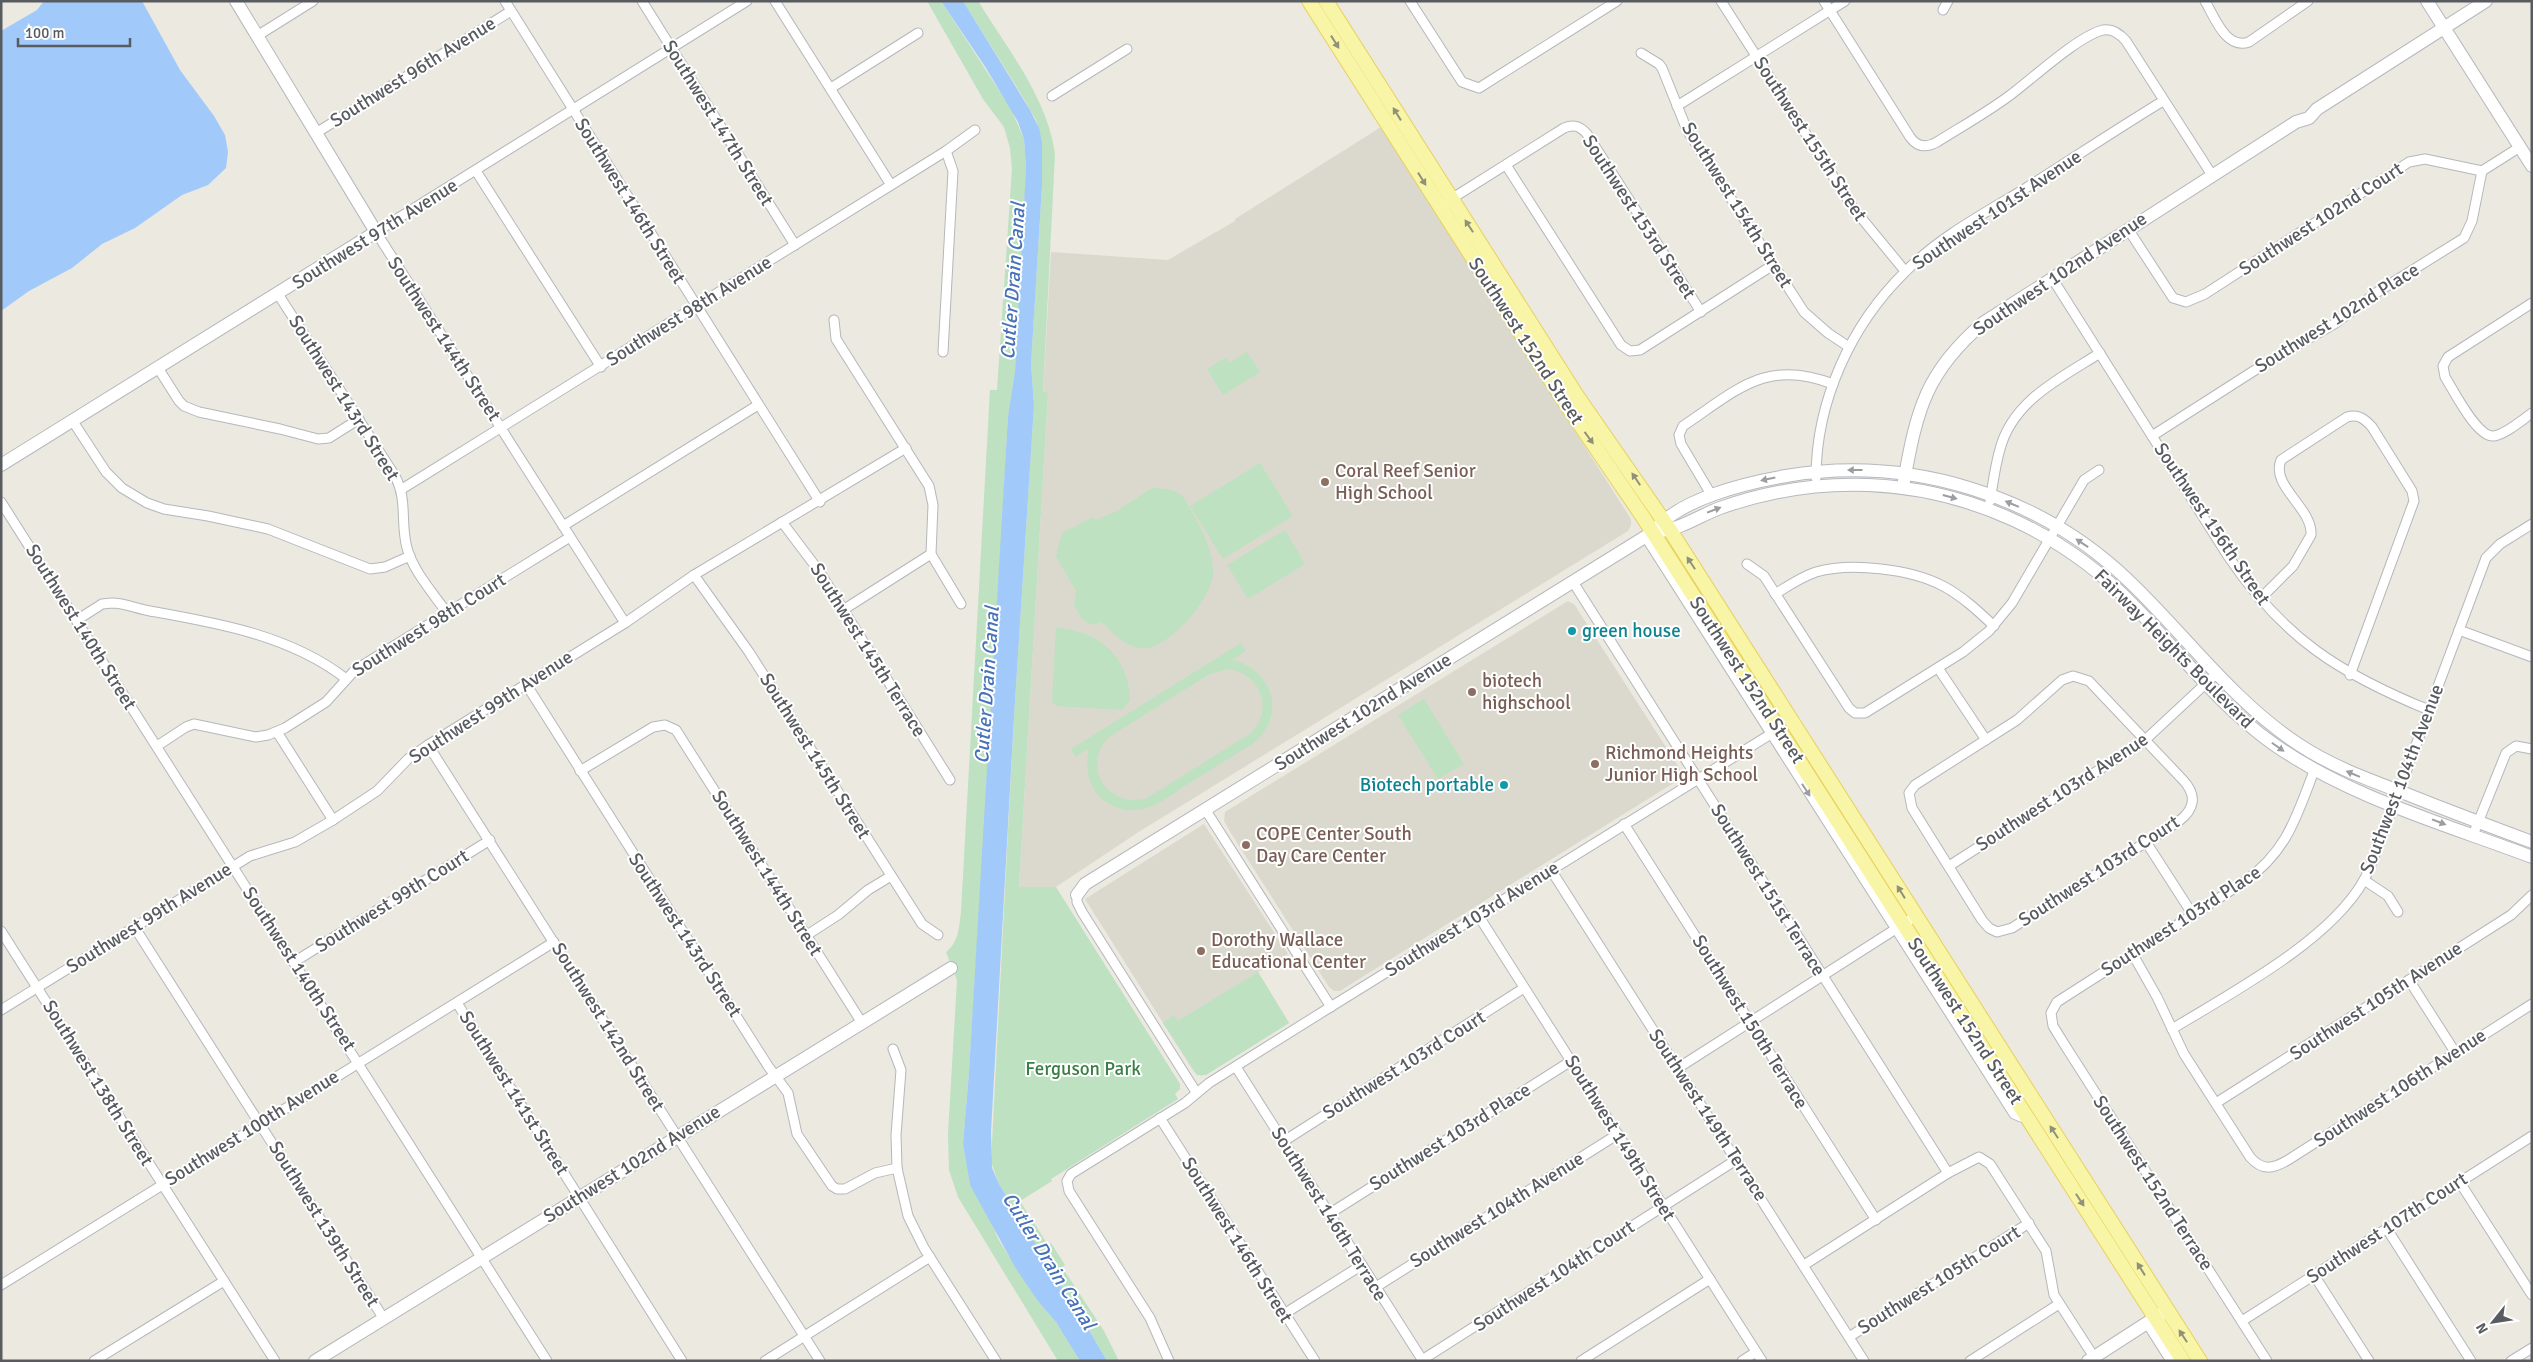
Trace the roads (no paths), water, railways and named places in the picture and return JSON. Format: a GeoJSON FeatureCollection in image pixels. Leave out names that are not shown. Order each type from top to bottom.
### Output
{"type":"FeatureCollection","features":[{"type":"Feature","properties":{"kind":"main road","name":"Southwest 152nd Street"},"geometry":{"type":"LineString","coordinates":[[1309,1],[1666,525],[1792,721],[2033,1100],[2183,1361]]}},
{"type":"Feature","properties":{"kind":"main road","name":"Southwest 152nd Street"},"geometry":{"type":"LineString","coordinates":[[1326,1],[1571,411],[1900,927],[2157,1317],[2200,1361]]}},
{"type":"Feature","properties":{"kind":"main road"},"geometry":{"type":"LineString","coordinates":[[1775,731],[1792,721]]}},
{"type":"Feature","properties":{"kind":"main road"},"geometry":{"type":"LineString","coordinates":[[2025,1115],[2031,1109],[2033,1100]]}},
{"type":"Feature","properties":{"kind":"street","name":"Southwest 144th Street"},"geometry":{"type":"LineString","coordinates":[[236,1],[376,232],[625,623]]}},
{"type":"Feature","properties":{"kind":"street"},"geometry":{"type":"LineString","coordinates":[[257,36],[313,1]]}},
{"type":"Feature","properties":{"kind":"street","name":"Southwest 146th Street"},"geometry":{"type":"LineString","coordinates":[[505,1],[572,111],[820,502]]}},
{"type":"Feature","properties":{"kind":"street","name":"Southwest 147th Street"},"geometry":{"type":"LineString","coordinates":[[642,1],[670,49],[795,244]]}},
{"type":"Feature","properties":{"kind":"street","name":"Southwest 97th Avenue"},"geometry":{"type":"LineString","coordinates":[[1,464],[278,294],[747,1]]}},
{"type":"Feature","properties":{"kind":"street"},"geometry":{"type":"LineString","coordinates":[[775,1],[891,185]]}},
{"type":"Feature","properties":{"kind":"street"},"geometry":{"type":"LineString","coordinates":[[1410,1],[1460,78],[1465,84],[1474,88],[1483,87],[1617,1]]}},
{"type":"Feature","properties":{"kind":"street","name":"Southwest 155th Street"},"geometry":{"type":"LineString","coordinates":[[1722,1],[1863,221],[1905,271]]}},
{"type":"Feature","properties":{"kind":"street"},"geometry":{"type":"LineString","coordinates":[[1824,1],[1910,137],[1920,146],[1938,142],[2003,100],[2086,38],[2099,31],[2109,29],[2124,39],[2212,175]]}},
{"type":"Feature","properties":{"kind":"street"},"geometry":{"type":"LineString","coordinates":[[1677,106],[1846,1]]}},
{"type":"Feature","properties":{"kind":"street"},"geometry":{"type":"LineString","coordinates":[[2205,1],[2226,36],[2239,44],[2249,42],[2308,1]]}},
{"type":"Feature","properties":{"kind":"street"},"geometry":{"type":"LineString","coordinates":[[2428,1],[2532,166]]}},
{"type":"Feature","properties":{"kind":"street","name":"Southwest 102nd Avenue"},"geometry":{"type":"LineString","coordinates":[[1902,488],[1920,409],[1931,383],[1949,355],[1983,322],[2296,122],[2309,118],[2318,109],[2486,1]]}},
{"type":"Feature","properties":{"kind":"street","name":"Southwest 96th Avenue"},"geometry":{"type":"LineString","coordinates":[[316,133],[511,11]]}},
{"type":"Feature","properties":{"kind":"street"},"geometry":{"type":"LineString","coordinates":[[831,88],[918,33]]}},
{"type":"Feature","properties":{"kind":"street"},"geometry":{"type":"LineString","coordinates":[[1052,96],[1127,49]]}},
{"type":"Feature","properties":{"kind":"street","name":"Southwest 154th Street"},"geometry":{"type":"LineString","coordinates":[[1641,53],[1659,64],[1662,68],[1688,130],[1773,265],[1807,315],[1828,333],[1849,347]]}},
{"type":"Feature","properties":{"kind":"street","name":"Southwest 101st Avenue"},"geometry":{"type":"LineString","coordinates":[[1816,486],[1821,428],[1833,384],[1849,347],[1878,303],[1905,271],[1955,233],[2163,101]]}},
{"type":"Feature","properties":{"kind":"street","name":"Southwest 153rd Street"},"geometry":{"type":"LineString","coordinates":[[1506,165],[1564,128],[1574,126],[1588,134],[1701,312]]}},
{"type":"Feature","properties":{"kind":"street","name":"Southwest 98th Avenue"},"geometry":{"type":"LineString","coordinates":[[402,489],[502,429],[946,151],[975,130]]}},
{"type":"Feature","properties":{"kind":"street"},"geometry":{"type":"LineString","coordinates":[[2482,171],[2520,147]]}},
{"type":"Feature","properties":{"kind":"street"},"geometry":{"type":"LineString","coordinates":[[943,352],[953,171],[946,151]]}},
{"type":"Feature","properties":{"kind":"street","name":"Southwest 102nd Court"},"geometry":{"type":"LineString","coordinates":[[2128,229],[2166,289],[2175,299],[2189,302],[2409,162],[2424,159],[2482,171]]}},
{"type":"Feature","properties":{"kind":"street"},"geometry":{"type":"LineString","coordinates":[[1445,203],[1506,165],[1620,345],[1630,351],[1640,350],[1773,265]]}},
{"type":"Feature","properties":{"kind":"street"},"geometry":{"type":"LineString","coordinates":[[476,171],[601,367]]}},
{"type":"Feature","properties":{"kind":"street","name":"Southwest 102nd Place"},"geometry":{"type":"LineString","coordinates":[[2152,436],[2263,365],[2326,329],[2379,291],[2464,238],[2472,221],[2482,171]]}},
{"type":"Feature","properties":{"kind":"street","name":"Southwest 156th Street"},"geometry":{"type":"LineString","coordinates":[[2052,278],[2228,556],[2260,599],[2299,638],[2350,674],[2430,710]]}},
{"type":"Feature","properties":{"kind":"street","name":"Southwest 143rd Street"},"geometry":{"type":"LineString","coordinates":[[278,294],[402,489],[405,539],[410,556],[447,613]]}},
{"type":"Feature","properties":{"kind":"street"},"geometry":{"type":"LineString","coordinates":[[2532,303],[2448,357],[2444,366],[2445,377],[2477,427],[2488,435],[2498,435],[2532,413]]}},
{"type":"Feature","properties":{"kind":"street"},"geometry":{"type":"LineString","coordinates":[[834,320],[836,339],[927,481],[932,495],[931,554],[961,604]]}},
{"type":"Feature","properties":{"kind":"street"},"geometry":{"type":"LineString","coordinates":[[1988,509],[2002,442],[2025,405],[2042,390],[2100,353]]}},
{"type":"Feature","properties":{"kind":"street"},"geometry":{"type":"LineString","coordinates":[[158,368],[179,401],[184,406],[199,412],[318,439],[329,438],[359,419]]}},
{"type":"Feature","properties":{"kind":"street"},"geometry":{"type":"LineString","coordinates":[[1712,496],[1682,447],[1679,435],[1683,426],[1746,385],[1772,375],[1801,374],[1833,384]]}},
{"type":"Feature","properties":{"kind":"street"},"geometry":{"type":"LineString","coordinates":[[563,526],[758,405]]}},
{"type":"Feature","properties":{"kind":"street"},"geometry":{"type":"LineString","coordinates":[[2260,599],[2293,566],[2309,542],[2311,528],[2307,517],[2284,484],[2279,469],[2284,457],[2347,417],[2357,415],[2363,418],[2372,427],[2412,491],[2414,501],[2350,674]]}},
{"type":"Feature","properties":{"kind":"street"},"geometry":{"type":"LineString","coordinates":[[72,420],[106,472],[122,488],[147,503],[170,510],[208,516],[268,530],[370,569],[385,567],[410,556]]}},
{"type":"Feature","properties":{"kind":"street","name":"Southwest 99th Avenue"},"geometry":{"type":"LineString","coordinates":[[1,1010],[233,866],[258,852],[295,842],[333,820],[378,791],[408,759],[428,745],[625,623],[694,575],[782,522],[820,502],[906,448]]}},
{"type":"Feature","properties":{"kind":"street","name":"Fairway Heights Boulevard"},"geometry":{"type":"LineString","coordinates":[[1649,534],[1712,496],[1767,480],[1816,472],[1865,470],[1905,474],[1949,482],[1991,495],[2056,525],[2088,546],[2131,582],[2216,674],[2253,710],[2297,743],[2345,770],[2532,842]]}},
{"type":"Feature","properties":{"kind":"street"},"geometry":{"type":"LineString","coordinates":[[1746,564],[1764,576],[1849,708],[1855,713],[1862,714],[1938,668],[1973,644],[1994,626],[2012,603],[2084,480],[2099,470]]}},
{"type":"Feature","properties":{"kind":"street","name":"Fairway Heights Boulevard"},"geometry":{"type":"LineString","coordinates":[[1666,525],[1744,500],[1816,486],[1866,485],[1902,488],[1947,496],[1988,509],[2049,538],[2092,568],[2115,587],[2206,683],[2265,738],[2314,770],[2347,787],[2532,857]]}},
{"type":"Feature","properties":{"kind":"street","name":"Southwest 140th Street"},"geometry":{"type":"LineString","coordinates":[[1,502],[359,1062],[482,1257],[544,1360]]}},
{"type":"Feature","properties":{"kind":"street","name":"Southwest 145th Terrace"},"geometry":{"type":"LineString","coordinates":[[782,522],[814,563],[950,780]]}},
{"type":"Feature","properties":{"kind":"street","name":"Southwest 104th Avenue"},"geometry":{"type":"LineString","coordinates":[[2172,1029],[2299,948],[2334,918],[2364,880],[2489,554],[2500,544],[2532,524]]}},
{"type":"Feature","properties":{"kind":"street","name":"Southwest 102nd Avenue"},"geometry":{"type":"LineString","coordinates":[[1077,895],[1085,884],[1649,534]]}},
{"type":"Feature","properties":{"kind":"street","name":"Southwest 98th Court"},"geometry":{"type":"LineString","coordinates":[[157,746],[186,727],[194,724],[256,737],[277,732],[322,705],[345,678],[570,537]]}},
{"type":"Feature","properties":{"kind":"street"},"geometry":{"type":"LineString","coordinates":[[843,610],[931,554]]}},
{"type":"Feature","properties":{"kind":"street"},"geometry":{"type":"LineString","coordinates":[[1775,594],[1804,577],[1831,569],[1904,572],[1923,577],[1952,591],[1994,626]]}},
{"type":"Feature","properties":{"kind":"street","name":"Southwest 145th Street"},"geometry":{"type":"LineString","coordinates":[[694,575],[749,652],[922,924],[938,935]]}},
{"type":"Feature","properties":{"kind":"street","name":"Southwest 151st Terrace"},"geometry":{"type":"LineString","coordinates":[[1573,582],[1948,1173]]}},
{"type":"Feature","properties":{"kind":"street"},"geometry":{"type":"LineString","coordinates":[[77,620],[102,604],[112,603],[199,619],[268,639],[324,664],[345,678]]}},
{"type":"Feature","properties":{"kind":"street"},"geometry":{"type":"LineString","coordinates":[[2459,630],[2532,657]]}},
{"type":"Feature","properties":{"kind":"street"},"geometry":{"type":"LineString","coordinates":[[1938,668],[1986,740]]}},
{"type":"Feature","properties":{"kind":"street","name":"Southwest 103rd Avenue"},"geometry":{"type":"LineString","coordinates":[[1949,866],[2144,741],[2216,674]]}},
{"type":"Feature","properties":{"kind":"street"},"geometry":{"type":"LineString","coordinates":[[1949,866],[1910,805],[1909,793],[1915,785],[2017,720],[2062,680],[2073,676],[2089,681],[2144,741]]}},
{"type":"Feature","properties":{"kind":"street","name":"Southwest 143rd Street"},"geometry":{"type":"LineString","coordinates":[[526,684],[789,1096],[797,1134],[824,1177],[835,1188],[847,1188],[872,1174],[897,1168]]}},
{"type":"Feature","properties":{"kind":"street","name":"Southwest 144th Street"},"geometry":{"type":"LineString","coordinates":[[580,771],[649,729],[661,725],[669,726],[681,736],[862,1023]]}},
{"type":"Feature","properties":{"kind":"street","name":"Southwest 103rd Avenue"},"geometry":{"type":"LineString","coordinates":[[1169,1361],[1146,1312],[1069,1191],[1067,1178],[1075,1170],[1185,1103],[1196,1092],[1331,1006],[1775,731]]}},
{"type":"Feature","properties":{"kind":"street"},"geometry":{"type":"LineString","coordinates":[[277,732],[333,820]]}},
{"type":"Feature","properties":{"kind":"street","name":"Southwest 103rd Court"},"geometry":{"type":"LineString","coordinates":[[1949,866],[1986,924],[1997,932],[2012,928],[2184,818],[2194,800],[2189,787],[2144,741]]}},
{"type":"Feature","properties":{"kind":"street","name":"Southwest 142nd Street"},"geometry":{"type":"LineString","coordinates":[[428,745],[820,1361]]}},
{"type":"Feature","properties":{"kind":"street"},"geometry":{"type":"LineString","coordinates":[[2473,835],[2503,759],[2509,749],[2519,746],[2532,749]]}},
{"type":"Feature","properties":{"kind":"street","name":"Southwest 103rd Place"},"geometry":{"type":"LineString","coordinates":[[2057,1002],[2244,882],[2273,857],[2296,820],[2314,770]]}},
{"type":"Feature","properties":{"kind":"street"},"geometry":{"type":"LineString","coordinates":[[1205,809],[1331,1006]]}},
{"type":"Feature","properties":{"kind":"street","name":"Southwest 150th Terrace"},"geometry":{"type":"LineString","coordinates":[[1624,824],[1876,1220]]}},
{"type":"Feature","properties":{"kind":"street","name":"Southwest 99th Court"},"geometry":{"type":"LineString","coordinates":[[294,962],[490,840]]}},
{"type":"Feature","properties":{"kind":"street"},"geometry":{"type":"LineString","coordinates":[[2146,842],[2193,915]]}},
{"type":"Feature","properties":{"kind":"street","name":"Southwest 149th Terrace"},"geometry":{"type":"LineString","coordinates":[[1551,870],[1864,1361]]}},
{"type":"Feature","properties":{"kind":"street"},"geometry":{"type":"LineString","coordinates":[[806,934],[838,915],[868,890],[891,876]]}},
{"type":"Feature","properties":{"kind":"street"},"geometry":{"type":"LineString","coordinates":[[2364,880],[2388,896],[2398,912]]}},
{"type":"Feature","properties":{"kind":"street"},"geometry":{"type":"LineString","coordinates":[[1077,895],[1077,902],[1082,912],[1196,1092]]}},
{"type":"Feature","properties":{"kind":"street","name":"Southwest 105th Avenue"},"geometry":{"type":"LineString","coordinates":[[2216,1103],[2515,912],[2532,895]]}},
{"type":"Feature","properties":{"kind":"street","name":"Southwest 149th Street"},"geometry":{"type":"LineString","coordinates":[[1478,916],[1762,1361]]}},
{"type":"Feature","properties":{"kind":"street"},"geometry":{"type":"LineString","coordinates":[[1678,1068],[1916,916]]}},
{"type":"Feature","properties":{"kind":"street","name":"Southwest 139th Street"},"geometry":{"type":"LineString","coordinates":[[135,928],[384,1319]]}},
{"type":"Feature","properties":{"kind":"street","name":"Southwest 138th Street"},"geometry":{"type":"LineString","coordinates":[[1,931],[275,1361]]}},
{"type":"Feature","properties":{"kind":"street","name":"Southwest 100th Avenue"},"geometry":{"type":"LineString","coordinates":[[1,1285],[554,942]]}},
{"type":"Feature","properties":{"kind":"street"},"geometry":{"type":"LineString","coordinates":[[2132,953],[2157,997],[2184,1054],[2216,1103]]}},
{"type":"Feature","properties":{"kind":"street","name":"Southwest 102nd Avenue"},"geometry":{"type":"LineString","coordinates":[[315,1361],[950,968]]}},
{"type":"Feature","properties":{"kind":"street"},"geometry":{"type":"LineString","coordinates":[[2409,980],[2455,1052]]}},
{"type":"Feature","properties":{"kind":"street","name":"Southwest 103rd Court"},"geometry":{"type":"LineString","coordinates":[[1284,1141],[1524,988]]}},
{"type":"Feature","properties":{"kind":"street","name":"Southwest 152nd Terrace"},"geometry":{"type":"LineString","coordinates":[[2057,1002],[2051,1013],[2057,1033],[2267,1361]]}},
{"type":"Feature","properties":{"kind":"street","name":"Southwest 141st Street"},"geometry":{"type":"LineString","coordinates":[[457,1003],[682,1361]]}},
{"type":"Feature","properties":{"kind":"street","name":"Southwest 106th Avenue"},"geometry":{"type":"LineString","coordinates":[[2216,1103],[2257,1165],[2266,1168],[2274,1167],[2288,1160],[2532,1004]]}},
{"type":"Feature","properties":{"kind":"street"},"geometry":{"type":"LineString","coordinates":[[893,1049],[901,1070],[896,1135],[897,1168],[908,1216],[930,1258],[996,1361]]}},
{"type":"Feature","properties":{"kind":"street","name":"Southwest 103rd Place"},"geometry":{"type":"LineString","coordinates":[[1329,1214],[1571,1061]]}},
{"type":"Feature","properties":{"kind":"street","name":"Southwest 146th Terrace"},"geometry":{"type":"LineString","coordinates":[[1236,1066],[1423,1360]]}},
{"type":"Feature","properties":{"kind":"street","name":"Southwest 146th Street"},"geometry":{"type":"LineString","coordinates":[[1160,1118],[1315,1361]]}},
{"type":"Feature","properties":{"kind":"street","name":"Southwest 104th Avenue"},"geometry":{"type":"LineString","coordinates":[[1376,1287],[1618,1134]]}},
{"type":"Feature","properties":{"kind":"street","name":"Southwest 107th Court"},"geometry":{"type":"LineString","coordinates":[[2242,1321],[2532,1136]]}},
{"type":"Feature","properties":{"kind":"street"},"geometry":{"type":"LineString","coordinates":[[1804,1265],[1948,1173],[1979,1157],[1990,1164],[2029,1223],[2047,1255],[2053,1291],[2091,1359],[2157,1317],[2171,1361]]}},
{"type":"Feature","properties":{"kind":"street","name":"Southwest 104th Court"},"geometry":{"type":"LineString","coordinates":[[1423,1360],[1736,1160]]}},
{"type":"Feature","properties":{"kind":"street"},"geometry":{"type":"LineString","coordinates":[[2459,1181],[2532,1295]]}},
{"type":"Feature","properties":{"kind":"street","name":"Southwest 105th Court"},"geometry":{"type":"LineString","coordinates":[[1848,1336],[2029,1223]]}},
{"type":"Feature","properties":{"kind":"street"},"geometry":{"type":"LineString","coordinates":[[2387,1228],[2471,1361]]}},
{"type":"Feature","properties":{"kind":"street"},"geometry":{"type":"LineString","coordinates":[[765,1361],[930,1258]]}},
{"type":"Feature","properties":{"kind":"street"},"geometry":{"type":"LineString","coordinates":[[1284,1314],[1362,1265]]}},
{"type":"Feature","properties":{"kind":"street"},"geometry":{"type":"LineString","coordinates":[[2314,1275],[2369,1361]]}},
{"type":"Feature","properties":{"kind":"street"},"geometry":{"type":"LineString","coordinates":[[1581,1361],[1710,1279]]}},
{"type":"Feature","properties":{"kind":"street"},"geometry":{"type":"LineString","coordinates":[[94,1361],[224,1281]]}},
{"type":"Feature","properties":{"kind":"street"},"geometry":{"type":"LineString","coordinates":[[1970,1361],[2059,1304]]}},
{"type":"Feature","properties":{"kind":"street"},"geometry":{"type":"LineString","coordinates":[[2511,1361],[2532,1348]]}},
{"type":"Feature","properties":{"kind":"street"},"geometry":{"type":"LineString","coordinates":[[1742,1361],[1756,1352]]}},
{"type":"Feature","properties":{"kind":"water"},"geometry":{"type":"Polygon","coordinates":[[[44,1],[142,1],[180,70],[214,116],[225,135],[228,152],[226,168],[208,185],[182,195],[135,228],[102,244],[72,268],[29,291],[1,311],[1,31],[37,10],[44,1]]]}},
{"type":"Feature","properties":{"kind":"water"},"geometry":{"type":"Polygon","coordinates":[[[941,1],[963,1],[1030,110],[1039,128],[1042,142],[1042,186],[1031,364],[1034,405],[1014,716],[991,1132],[992,1168],[999,1184],[1037,1246],[1046,1266],[1072,1301],[1107,1361],[1080,1361],[1056,1322],[1037,1300],[1015,1267],[970,1185],[963,1144],[969,1072],[1008,416],[1015,371],[1026,168],[1024,139],[1018,122],[986,68],[941,1]]]}},
{"type":"Feature","properties":{"kind":"place","name":"Coral Reef Senior High School"},"geometry":{"type":"Point","coordinates":[1325,482]}},
{"type":"Feature","properties":{"kind":"place","name":"green house"},"geometry":{"type":"Point","coordinates":[1572,631]}},
{"type":"Feature","properties":{"kind":"place","name":"biotech highschool"},"geometry":{"type":"Point","coordinates":[1472,692]}},
{"type":"Feature","properties":{"kind":"place","name":"Richmond Heights Junior High School"},"geometry":{"type":"Point","coordinates":[1595,764]}},
{"type":"Feature","properties":{"kind":"place","name":"Biotech portable"},"geometry":{"type":"Point","coordinates":[1504,785]}},
{"type":"Feature","properties":{"kind":"place","name":"COPE Center South Day Care Center"},"geometry":{"type":"Point","coordinates":[1246,845]}},
{"type":"Feature","properties":{"kind":"place","name":"Dorothy Wallace Educational Center"},"geometry":{"type":"Point","coordinates":[1201,951]}},
{"type":"Feature","properties":{"kind":"water label","name":"Cutler Drain Canal"},"geometry":{"type":"Point","coordinates":[1013,281]}},
{"type":"Feature","properties":{"kind":"water label","name":"Cutler Drain Canal"},"geometry":{"type":"Point","coordinates":[987,685]}},
{"type":"Feature","properties":{"kind":"water label","name":"Cutler Drain Canal"},"geometry":{"type":"Point","coordinates":[1049,1261]}},
{"type":"Feature","properties":{"kind":"park label","name":"Ferguson Park"},"geometry":{"type":"Point","coordinates":[1083,1069]}}]}
